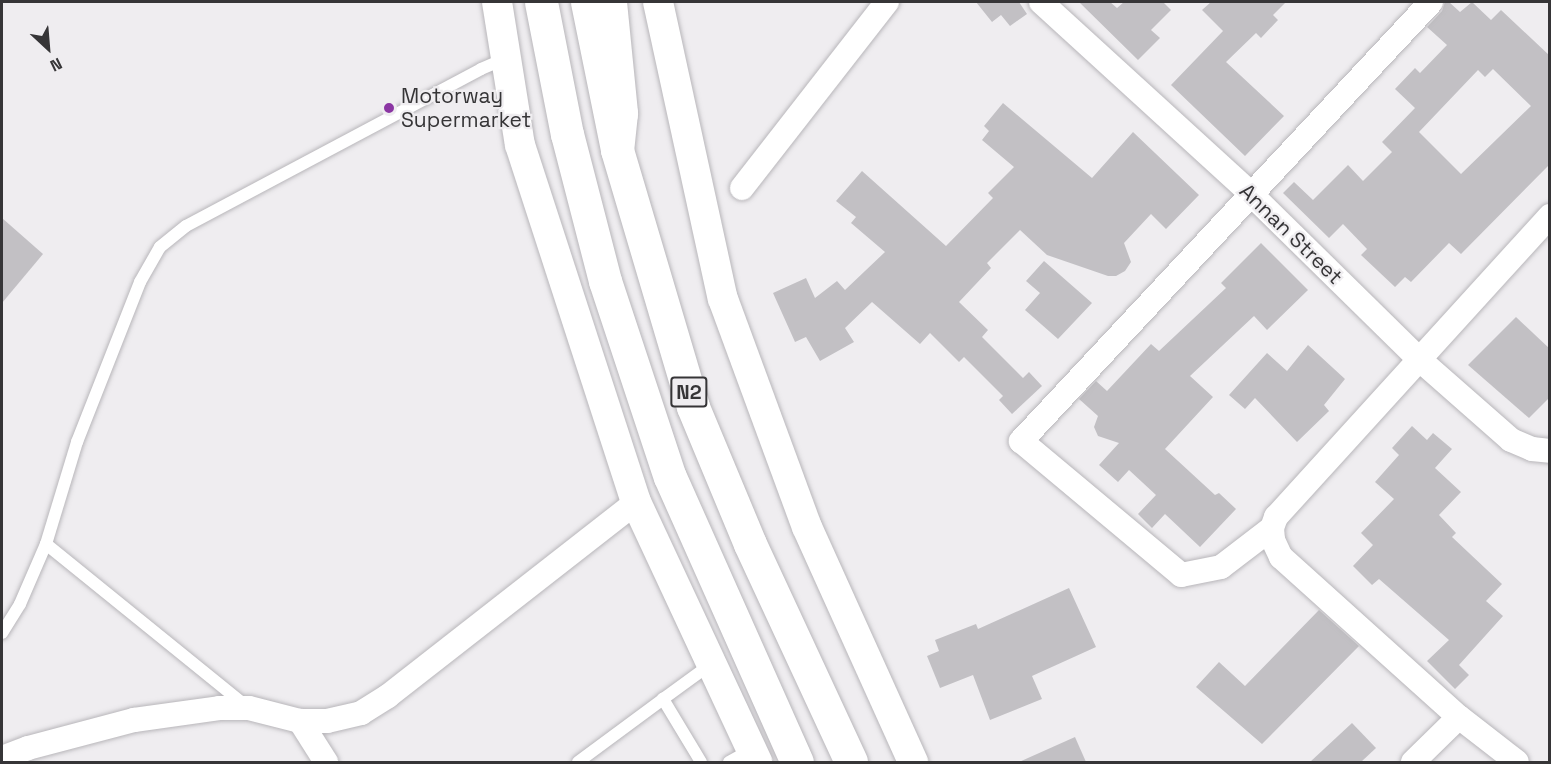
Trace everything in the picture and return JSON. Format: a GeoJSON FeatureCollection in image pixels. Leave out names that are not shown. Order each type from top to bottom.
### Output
{"type":"FeatureCollection","features":[{"type":"Feature","properties":{"kind":"highway","name":"N2"},"geometry":{"type":"LineString","coordinates":[[542,2],[567,134],[605,281],[670,477],[797,762]]}},
{"type":"Feature","properties":{"kind":"highway","name":"N2"},"geometry":{"type":"LineString","coordinates":[[587,2],[617,150],[693,407],[750,544],[851,762]]}},
{"type":"Feature","properties":{"kind":"highway"},"geometry":{"type":"LineString","coordinates":[[610,2],[621,113],[617,150]]}},
{"type":"Feature","properties":{"kind":"street"},"geometry":{"type":"LineString","coordinates":[[498,2],[520,145],[636,502],[711,664],[746,758]]}},
{"type":"Feature","properties":{"kind":"street"},"geometry":{"type":"LineString","coordinates":[[658,2],[723,299],[807,527],[913,762]]}},
{"type":"Feature","properties":{"kind":"street"},"geometry":{"type":"LineString","coordinates":[[742,188],[887,2]]}},
{"type":"Feature","properties":{"kind":"street","name":"Annan Street"},"geometry":{"type":"LineString","coordinates":[[1041,2],[1252,195],[1420,360],[1511,440],[1532,449],[1550,452]]}},
{"type":"Feature","properties":{"kind":"street"},"geometry":{"type":"LineString","coordinates":[[1272,528],[1221,567],[1181,575],[1021,441],[1431,2]]}},
{"type":"Feature","properties":{"kind":"street"},"geometry":{"type":"LineString","coordinates":[[1517,762],[1459,717],[1281,556],[1272,528],[1276,517],[1550,216]]}},
{"type":"Feature","properties":{"kind":"street"},"geometry":{"type":"LineString","coordinates":[[2,758],[28,748],[134,720],[219,708],[249,708],[300,721],[327,721],[361,713],[388,696],[636,502]]}},
{"type":"Feature","properties":{"kind":"street"},"geometry":{"type":"LineString","coordinates":[[1413,762],[1459,717]]}},
{"type":"Feature","properties":{"kind":"street"},"geometry":{"type":"LineString","coordinates":[[300,721],[326,762]]}},
{"type":"Feature","properties":{"kind":"lane"},"geometry":{"type":"LineString","coordinates":[[2,633],[20,604],[46,544],[77,442],[140,282],[160,248],[186,226],[481,69],[506,59]]}},
{"type":"Feature","properties":{"kind":"lane"},"geometry":{"type":"LineString","coordinates":[[46,544],[249,708]]}},
{"type":"Feature","properties":{"kind":"lane"},"geometry":{"type":"LineString","coordinates":[[578,762],[711,664]]}},
{"type":"Feature","properties":{"kind":"lane"},"geometry":{"type":"LineString","coordinates":[[663,699],[701,762]]}},
{"type":"Feature","properties":{"kind":"building"},"geometry":{"type":"Polygon","coordinates":[[[976,2],[1019,2],[1027,14],[1010,26],[1001,15],[992,22],[976,2]]]}},
{"type":"Feature","properties":{"kind":"building"},"geometry":{"type":"Polygon","coordinates":[[[1079,2],[1110,2],[1117,8],[1124,2],[1163,2],[1171,10],[1151,30],[1160,38],[1138,60],[1079,2]]]}},
{"type":"Feature","properties":{"kind":"building"},"geometry":{"type":"Polygon","coordinates":[[[1211,2],[1286,2],[1273,15],[1278,20],[1261,38],[1256,33],[1226,62],[1284,116],[1245,156],[1171,85],[1223,31],[1202,10],[1211,2]]]}},
{"type":"Feature","properties":{"kind":"building"},"geometry":{"type":"Polygon","coordinates":[[[1445,2],[1449,2],[1460,12],[1472,2],[1491,20],[1501,10],[1550,56],[1550,164],[1461,254],[1449,243],[1411,282],[1405,277],[1395,287],[1361,255],[1367,249],[1343,224],[1329,238],[1283,193],[1294,182],[1313,200],[1348,165],[1363,181],[1392,152],[1382,142],[1415,108],[1395,89],[1415,68],[1420,73],[1447,45],[1427,27],[1442,11],[1445,2]],[[1493,69],[1485,77],[1478,70],[1419,132],[1461,174],[1531,106],[1493,69]]]}},
{"type":"Feature","properties":{"kind":"building"},"geometry":{"type":"Polygon","coordinates":[[[1003,103],[1092,178],[1133,132],[1199,195],[1166,229],[1151,214],[1124,243],[1131,262],[1125,271],[1116,276],[1108,276],[1047,255],[1020,230],[987,263],[991,268],[959,302],[988,330],[982,337],[1023,378],[1029,372],[1042,386],[1012,414],[999,400],[1003,396],[964,357],[959,362],[930,333],[920,344],[872,302],[845,328],[854,342],[820,361],[806,337],[795,342],[773,293],[806,278],[815,298],[837,281],[845,290],[885,252],[851,223],[856,217],[836,201],[862,171],[946,246],[993,198],[988,193],[1014,167],[982,140],[989,131],[984,126],[1003,103]]]}},
{"type":"Feature","properties":{"kind":"building"},"geometry":{"type":"Polygon","coordinates":[[[2,218],[43,254],[2,303],[2,218]]]}},
{"type":"Feature","properties":{"kind":"building"},"geometry":{"type":"Polygon","coordinates":[[[1261,243],[1308,290],[1267,330],[1254,316],[1190,376],[1213,397],[1165,449],[1215,495],[1219,493],[1236,509],[1200,547],[1165,514],[1152,528],[1138,514],[1156,495],[1129,470],[1118,482],[1099,465],[1119,443],[1098,436],[1094,427],[1098,416],[1079,399],[1096,381],[1107,391],[1151,344],[1159,351],[1226,288],[1221,283],[1261,243]]]}},
{"type":"Feature","properties":{"kind":"building"},"geometry":{"type":"Polygon","coordinates":[[[1044,261],[1092,303],[1058,339],[1025,310],[1040,293],[1026,281],[1044,261]]]}},
{"type":"Feature","properties":{"kind":"building"},"geometry":{"type":"Polygon","coordinates":[[[1516,317],[1550,349],[1550,397],[1529,418],[1468,365],[1516,317]]]}},
{"type":"Feature","properties":{"kind":"building"},"geometry":{"type":"Polygon","coordinates":[[[1308,345],[1345,379],[1324,405],[1329,411],[1297,442],[1255,398],[1245,409],[1229,395],[1267,353],[1287,371],[1308,345]]]}},
{"type":"Feature","properties":{"kind":"building"},"geometry":{"type":"Polygon","coordinates":[[[1412,426],[1427,440],[1433,433],[1452,449],[1435,468],[1461,492],[1439,515],[1456,533],[1452,537],[1502,584],[1486,601],[1503,616],[1459,665],[1469,675],[1455,689],[1427,661],[1449,640],[1379,579],[1372,585],[1353,566],[1373,545],[1361,533],[1394,499],[1375,482],[1399,455],[1392,448],[1412,426]]]}},
{"type":"Feature","properties":{"kind":"building"},"geometry":{"type":"Polygon","coordinates":[[[1069,588],[1096,647],[1032,676],[1042,699],[990,720],[973,675],[940,688],[927,656],[939,651],[935,640],[976,624],[978,629],[1069,588]]]}},
{"type":"Feature","properties":{"kind":"building"},"geometry":{"type":"Polygon","coordinates":[[[1319,610],[1359,646],[1262,744],[1196,687],[1219,662],[1245,686],[1319,610]]]}},
{"type":"Feature","properties":{"kind":"building"},"geometry":{"type":"Polygon","coordinates":[[[1352,723],[1376,748],[1361,762],[1310,762],[1352,723]]]}},
{"type":"Feature","properties":{"kind":"building"},"geometry":{"type":"Polygon","coordinates":[[[1075,737],[1086,762],[1019,762],[1075,737]]]}},
{"type":"Feature","properties":{"kind":"place","name":"Motorway Supermarket"},"geometry":{"type":"Point","coordinates":[389,108]}}]}
